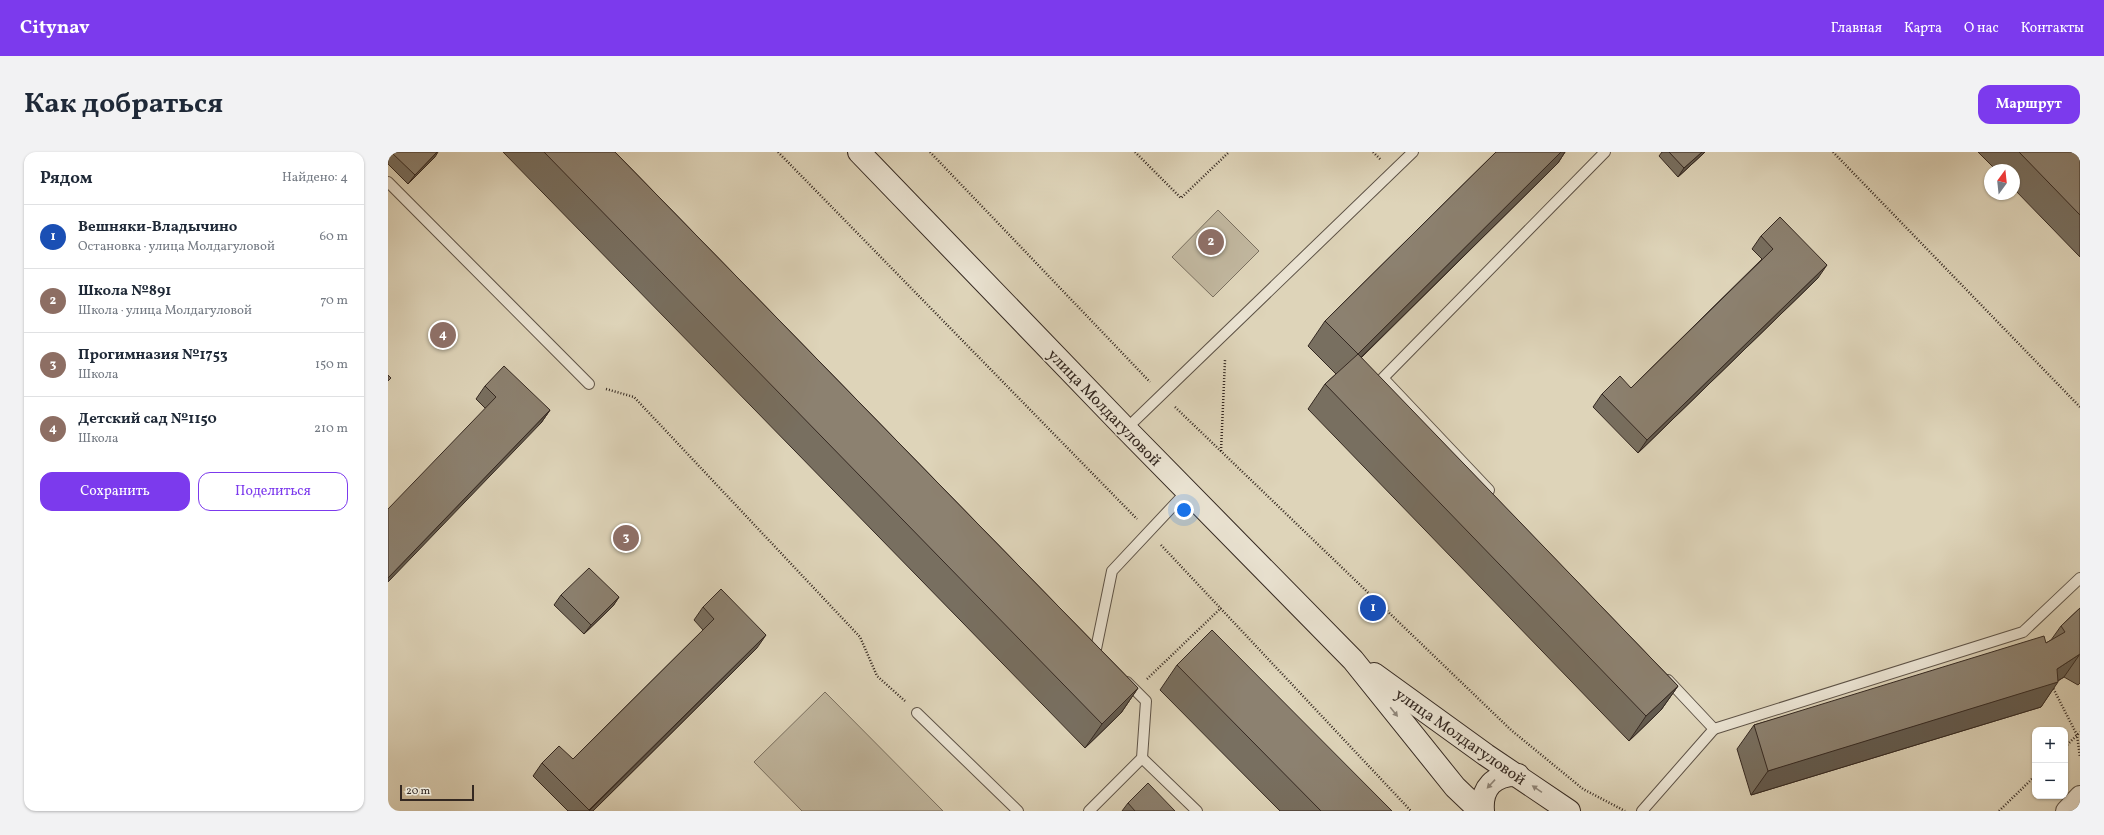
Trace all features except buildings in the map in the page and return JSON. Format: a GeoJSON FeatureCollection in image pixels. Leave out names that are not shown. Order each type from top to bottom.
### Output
{"type":"FeatureCollection","features":[{"type":"Feature","properties":{"kind":"main road","name":"улица Молдагуловой"},"geometry":{"type":"LineString","coordinates":[[859,152],[1126,429],[1353,660],[1455,787],[1481,811]]}},
{"type":"Feature","properties":{"kind":"main road","name":"улица Молдагуловой"},"geometry":{"type":"LineString","coordinates":[[1353,660],[1486,755],[1569,811]]}},
{"type":"Feature","properties":{"kind":"main road"},"geometry":{"type":"LineString","coordinates":[[1481,811],[1483,797],[1488,786],[1497,778],[1507,775],[1518,776]]}},
{"type":"Feature","properties":{"kind":"street"},"geometry":{"type":"LineString","coordinates":[[2066,811],[2080,796]]}},
{"type":"Feature","properties":{"kind":"lane"},"geometry":{"type":"LineString","coordinates":[[1126,429],[1413,152]]}},
{"type":"Feature","properties":{"kind":"lane"},"geometry":{"type":"LineString","coordinates":[[1497,498],[1383,378],[1606,152]]}},
{"type":"Feature","properties":{"kind":"lane"},"geometry":{"type":"LineString","coordinates":[[388,182],[589,384]]}},
{"type":"Feature","properties":{"kind":"lane"},"geometry":{"type":"LineString","coordinates":[[1085,638],[1099,652],[1112,571],[1187,491]]}},
{"type":"Feature","properties":{"kind":"lane"},"geometry":{"type":"LineString","coordinates":[[1642,811],[1714,729],[2023,632],[2080,578]]}},
{"type":"Feature","properties":{"kind":"lane"},"geometry":{"type":"LineString","coordinates":[[1660,671],[1714,729]]}},
{"type":"Feature","properties":{"kind":"lane"},"geometry":{"type":"LineString","coordinates":[[1089,811],[1142,758],[1146,701],[1121,675]]}},
{"type":"Feature","properties":{"kind":"lane"},"geometry":{"type":"LineString","coordinates":[[917,713],[1018,811]]}},
{"type":"Feature","properties":{"kind":"lane"},"geometry":{"type":"LineString","coordinates":[[1142,758],[1197,811]]}},
{"type":"Feature","properties":{"kind":"path"},"geometry":{"type":"LineString","coordinates":[[778,152],[1149,532],[1411,811]]}},
{"type":"Feature","properties":{"kind":"path"},"geometry":{"type":"LineString","coordinates":[[930,152],[1161,394],[1511,730],[1583,789],[1626,811]]}},
{"type":"Feature","properties":{"kind":"path"},"geometry":{"type":"LineString","coordinates":[[1135,152],[1181,198],[1229,152]]}},
{"type":"Feature","properties":{"kind":"path"},"geometry":{"type":"LineString","coordinates":[[1834,152],[2080,406]]}},
{"type":"Feature","properties":{"kind":"path"},"geometry":{"type":"LineString","coordinates":[[1221,451],[1226,332]]}},
{"type":"Feature","properties":{"kind":"path"},"geometry":{"type":"LineString","coordinates":[[589,384],[634,397],[860,637],[877,676],[917,713]]}},
{"type":"Feature","properties":{"kind":"path"},"geometry":{"type":"LineString","coordinates":[[1136,690],[1221,608]]}},
{"type":"Feature","properties":{"kind":"path"},"geometry":{"type":"LineString","coordinates":[[2052,686],[2077,735],[2080,758]]}},
{"type":"Feature","properties":{"kind":"path"},"geometry":{"type":"LineString","coordinates":[[2068,744],[2080,732]]}},
{"type":"Feature","properties":{"kind":"path"},"geometry":{"type":"LineString","coordinates":[[1999,811],[2032,779]]}},
{"type":"Feature","properties":{"kind":"shaded area"},"geometry":{"type":"Polygon","coordinates":[[[1218,210],[1259,251],[1213,297],[1172,257],[1218,210]]]}},
{"type":"Feature","properties":{"kind":"shaded area"},"geometry":{"type":"Polygon","coordinates":[[[825,692],[943,811],[802,811],[754,762],[825,692]]]}},
{"type":"Feature","properties":{"kind":"place","name":"Школа №891"},"geometry":{"type":"Point","coordinates":[1211,242]}},
{"type":"Feature","properties":{"kind":"place","name":"Детский сад №1150"},"geometry":{"type":"Point","coordinates":[443,335]}},
{"type":"Feature","properties":{"kind":"place","name":"Прогимназия №1753"},"geometry":{"type":"Point","coordinates":[626,538]}},
{"type":"Feature","properties":{"kind":"place","name":"Вешняки-Владычино"},"geometry":{"type":"Point","coordinates":[1373,608]}}]}
